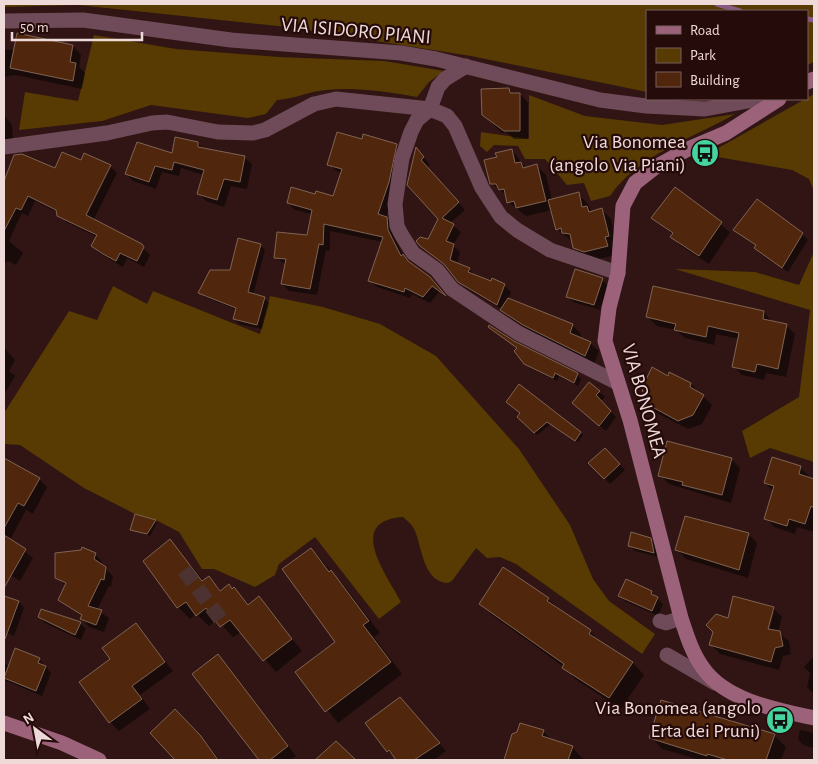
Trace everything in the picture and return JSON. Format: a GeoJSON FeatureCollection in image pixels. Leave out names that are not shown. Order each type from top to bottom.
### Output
{"type":"FeatureCollection","features":[{"type":"Feature","properties":{"kind":"street","name":"VIA ISIDORO PIANI"},"geometry":{"type":"LineString","coordinates":[[4,21],[83,20],[232,40],[401,52],[466,66],[585,97],[646,106],[706,109],[754,100]]}},
{"type":"Feature","properties":{"kind":"street"},"geometry":{"type":"LineString","coordinates":[[466,66],[438,87],[430,109],[418,120],[404,149],[395,204],[397,226],[413,252],[437,270],[452,289],[518,333],[618,383]]}},
{"type":"Feature","properties":{"kind":"street"},"geometry":{"type":"LineString","coordinates":[[4,147],[108,133],[152,122],[168,122],[218,132],[253,133],[265,130],[314,104],[336,99],[430,109],[447,116],[455,126],[482,188],[501,217],[517,230],[550,250],[618,273]]}},
{"type":"Feature","properties":{"kind":"street","name":"VIA BONOMEA"},"geometry":{"type":"LineString","coordinates":[[777,100],[726,133],[671,157],[650,170],[635,183],[623,206],[618,273],[605,328],[605,341],[630,420],[681,618],[692,649],[704,669],[719,685],[746,698],[814,718]]}},
{"type":"Feature","properties":{"kind":"street"},"geometry":{"type":"LineString","coordinates":[[660,621],[666,623],[681,618]]}},
{"type":"Feature","properties":{"kind":"street"},"geometry":{"type":"LineString","coordinates":[[667,654],[719,685]]}},
{"type":"Feature","properties":{"kind":"street"},"geometry":{"type":"LineString","coordinates":[[4,723],[62,743],[99,760]]}},
{"type":"Feature","properties":{"kind":"green space"},"geometry":{"type":"Polygon","coordinates":[[[4,4],[814,4],[814,62],[808,65],[808,10],[646,10],[646,92],[471,56],[287,27],[78,5],[4,7],[4,4]]]}},
{"type":"Feature","properties":{"kind":"green space"},"geometry":{"type":"Polygon","coordinates":[[[94,35],[176,49],[278,57],[384,61],[444,71],[429,82],[417,97],[384,92],[338,89],[277,100],[266,114],[248,118],[151,105],[102,121],[19,130],[25,92],[78,101],[94,35]]]}},
{"type":"Feature","properties":{"kind":"green space"},"geometry":{"type":"Polygon","coordinates":[[[814,94],[814,191],[809,179],[792,170],[706,155],[803,100],[808,100],[808,97],[814,94]]]}},
{"type":"Feature","properties":{"kind":"green space"},"geometry":{"type":"Polygon","coordinates":[[[529,95],[585,116],[662,125],[735,114],[651,158],[635,169],[610,196],[591,201],[584,183],[567,185],[545,159],[525,159],[518,146],[494,145],[487,152],[480,146],[481,132],[529,139],[529,95]]]}},
{"type":"Feature","properties":{"kind":"green space"},"geometry":{"type":"Polygon","coordinates":[[[814,252],[814,462],[770,448],[750,458],[742,431],[799,397],[810,310],[675,269],[755,272],[799,285],[814,252]]]}},
{"type":"Feature","properties":{"kind":"green space"},"geometry":{"type":"Polygon","coordinates":[[[113,286],[147,304],[153,291],[260,334],[270,296],[323,307],[380,324],[436,356],[519,449],[570,525],[593,579],[609,601],[655,634],[642,654],[516,564],[500,557],[487,558],[476,548],[452,581],[448,583],[439,581],[433,576],[424,561],[414,529],[403,517],[386,521],[376,528],[373,539],[380,564],[401,602],[379,619],[315,537],[279,564],[275,575],[255,587],[214,569],[202,569],[179,532],[156,520],[135,514],[84,488],[20,445],[4,444],[4,413],[69,311],[97,320],[113,286]]]}},
{"type":"Feature","properties":{"kind":"building"},"geometry":{"type":"Polygon","coordinates":[[[17,33],[73,45],[70,62],[76,63],[73,81],[10,68],[17,33]]]}},
{"type":"Feature","properties":{"kind":"building"},"geometry":{"type":"Polygon","coordinates":[[[509,88],[510,93],[520,93],[520,131],[504,131],[482,115],[481,89],[509,88]]]}},
{"type":"Feature","properties":{"kind":"building"},"geometry":{"type":"Polygon","coordinates":[[[337,132],[362,139],[363,134],[397,144],[389,182],[378,214],[387,217],[388,230],[401,256],[403,254],[408,261],[430,277],[446,296],[432,286],[423,297],[405,288],[404,292],[368,281],[383,237],[324,224],[323,245],[319,244],[310,289],[281,284],[286,259],[274,258],[277,232],[307,235],[312,210],[287,203],[291,187],[315,194],[316,191],[333,196],[342,169],[327,165],[337,132]]]}},
{"type":"Feature","properties":{"kind":"building"},"geometry":{"type":"Polygon","coordinates":[[[175,137],[198,142],[198,147],[245,156],[240,182],[224,179],[217,200],[197,194],[204,170],[174,162],[172,170],[155,166],[149,182],[125,174],[137,142],[172,153],[175,137]]]}},
{"type":"Feature","properties":{"kind":"building"},"geometry":{"type":"Polygon","coordinates":[[[416,147],[424,157],[421,160],[459,202],[442,218],[454,224],[446,241],[454,244],[450,260],[470,268],[468,272],[491,281],[492,278],[505,284],[497,305],[458,282],[444,264],[416,241],[420,237],[428,239],[438,219],[407,185],[416,147]]]}},
{"type":"Feature","properties":{"kind":"building"},"geometry":{"type":"Polygon","coordinates":[[[512,149],[515,163],[521,162],[523,168],[537,164],[546,201],[516,208],[514,201],[507,203],[504,189],[499,190],[496,184],[490,184],[484,160],[497,157],[495,153],[512,149]]]}},
{"type":"Feature","properties":{"kind":"building"},"geometry":{"type":"Polygon","coordinates":[[[62,152],[81,160],[84,153],[111,165],[86,215],[142,244],[144,247],[137,261],[120,253],[116,261],[103,254],[91,246],[97,235],[57,216],[56,210],[28,196],[21,210],[16,208],[4,231],[4,181],[14,155],[22,154],[55,168],[62,152]]]}},
{"type":"Feature","properties":{"kind":"building"},"geometry":{"type":"Polygon","coordinates":[[[675,187],[722,222],[699,256],[670,237],[673,233],[651,218],[675,187]]]}},
{"type":"Feature","properties":{"kind":"building"},"geometry":{"type":"Polygon","coordinates":[[[579,192],[582,207],[587,206],[589,212],[602,208],[609,236],[605,237],[608,246],[584,252],[573,248],[570,234],[562,233],[561,228],[556,230],[548,200],[579,192]]]}},
{"type":"Feature","properties":{"kind":"building"},"geometry":{"type":"Polygon","coordinates":[[[757,199],[803,233],[782,268],[754,248],[756,245],[733,230],[757,199]]]}},
{"type":"Feature","properties":{"kind":"building"},"geometry":{"type":"Polygon","coordinates":[[[238,238],[261,244],[248,292],[265,297],[257,325],[233,319],[236,308],[198,293],[210,270],[230,270],[238,238]]]}},
{"type":"Feature","properties":{"kind":"building"},"geometry":{"type":"Polygon","coordinates":[[[575,269],[603,278],[594,305],[566,297],[575,269]]]}},
{"type":"Feature","properties":{"kind":"building"},"geometry":{"type":"Polygon","coordinates":[[[653,286],[764,311],[763,319],[787,324],[778,369],[757,364],[755,372],[732,367],[739,333],[708,326],[706,337],[674,330],[676,324],[646,317],[653,286]]]}},
{"type":"Feature","properties":{"kind":"building"},"geometry":{"type":"Polygon","coordinates":[[[508,298],[573,324],[570,333],[591,342],[585,356],[523,325],[500,310],[508,298]]]}},
{"type":"Feature","properties":{"kind":"building"},"geometry":{"type":"Polygon","coordinates":[[[489,325],[514,341],[578,373],[574,383],[555,373],[553,378],[524,364],[514,351],[517,348],[488,327],[489,325]]]}},
{"type":"Feature","properties":{"kind":"building"},"geometry":{"type":"Polygon","coordinates":[[[652,367],[668,376],[669,372],[691,383],[690,387],[704,395],[693,415],[678,421],[645,403],[642,388],[652,367]]]}},
{"type":"Feature","properties":{"kind":"building"},"geometry":{"type":"Polygon","coordinates":[[[589,382],[600,391],[596,395],[611,411],[599,426],[572,403],[589,382]]]}},
{"type":"Feature","properties":{"kind":"building"},"geometry":{"type":"Polygon","coordinates":[[[519,384],[581,432],[575,441],[547,422],[534,433],[517,417],[520,413],[506,402],[519,384]]]}},
{"type":"Feature","properties":{"kind":"building"},"geometry":{"type":"Polygon","coordinates":[[[667,441],[732,458],[722,495],[682,485],[683,482],[658,476],[667,441]]]}},
{"type":"Feature","properties":{"kind":"building"},"geometry":{"type":"Polygon","coordinates":[[[605,448],[620,464],[604,479],[588,463],[605,448]]]}},
{"type":"Feature","properties":{"kind":"building"},"geometry":{"type":"Polygon","coordinates":[[[772,457],[801,466],[799,474],[814,479],[814,508],[811,506],[805,524],[789,519],[787,526],[764,519],[774,486],[764,483],[772,457]]]}},
{"type":"Feature","properties":{"kind":"building"},"geometry":{"type":"Polygon","coordinates":[[[4,458],[40,478],[24,506],[18,503],[4,528],[4,458]]]}},
{"type":"Feature","properties":{"kind":"building"},"geometry":{"type":"Polygon","coordinates":[[[135,514],[156,520],[147,534],[130,530],[135,514]]]}},
{"type":"Feature","properties":{"kind":"building"},"geometry":{"type":"Polygon","coordinates":[[[685,516],[749,533],[739,570],[675,550],[685,516]]]}},
{"type":"Feature","properties":{"kind":"building"},"geometry":{"type":"Polygon","coordinates":[[[631,532],[651,538],[654,553],[628,546],[631,532]]]}},
{"type":"Feature","properties":{"kind":"building"},"geometry":{"type":"Polygon","coordinates":[[[4,535],[26,549],[4,588],[4,535]]]}},
{"type":"Feature","properties":{"kind":"building"},"geometry":{"type":"Polygon","coordinates":[[[170,539],[202,581],[209,576],[220,591],[229,584],[232,589],[234,587],[248,605],[259,596],[292,639],[263,661],[230,620],[220,627],[206,608],[196,616],[186,602],[177,608],[143,561],[170,539]]]}},
{"type":"Feature","properties":{"kind":"building"},"geometry":{"type":"Polygon","coordinates":[[[82,547],[96,553],[94,559],[106,567],[104,580],[101,579],[88,606],[102,610],[96,625],[80,619],[82,615],[58,600],[66,583],[55,578],[55,553],[81,550],[82,547]]]}},
{"type":"Feature","properties":{"kind":"building"},"geometry":{"type":"Polygon","coordinates":[[[311,548],[329,572],[331,570],[369,621],[363,625],[391,662],[325,712],[295,672],[335,642],[282,569],[311,548]]]}},
{"type":"Feature","properties":{"kind":"building"},"geometry":{"type":"Polygon","coordinates":[[[503,567],[549,598],[547,601],[591,630],[589,634],[633,662],[609,698],[562,668],[564,664],[479,604],[503,567]]]}},
{"type":"Feature","properties":{"kind":"building"},"geometry":{"type":"Polygon","coordinates":[[[626,579],[652,591],[651,594],[658,597],[652,611],[618,596],[626,579]]]}},
{"type":"Feature","properties":{"kind":"building"},"geometry":{"type":"Polygon","coordinates":[[[4,596],[19,601],[5,639],[4,639],[4,596]]]}},
{"type":"Feature","properties":{"kind":"building"},"geometry":{"type":"Polygon","coordinates":[[[733,596],[774,607],[768,629],[780,631],[783,646],[775,648],[771,662],[709,645],[713,632],[706,625],[716,614],[728,618],[733,596]]]}},
{"type":"Feature","properties":{"kind":"building"},"geometry":{"type":"Polygon","coordinates":[[[41,609],[81,622],[75,635],[38,617],[41,609]]]}},
{"type":"Feature","properties":{"kind":"building"},"geometry":{"type":"Polygon","coordinates":[[[136,623],[165,662],[132,686],[142,699],[109,723],[79,682],[110,659],[102,648],[136,623]]]}},
{"type":"Feature","properties":{"kind":"building"},"geometry":{"type":"Polygon","coordinates":[[[15,648],[40,658],[38,663],[46,666],[36,691],[4,678],[15,648]]]}},
{"type":"Feature","properties":{"kind":"building"},"geometry":{"type":"Polygon","coordinates":[[[218,654],[288,746],[270,760],[259,760],[192,674],[218,654]]]}},
{"type":"Feature","properties":{"kind":"building"},"geometry":{"type":"Polygon","coordinates":[[[400,697],[440,743],[414,760],[396,760],[389,750],[387,752],[365,723],[400,697]]]}},
{"type":"Feature","properties":{"kind":"building"},"geometry":{"type":"Polygon","coordinates":[[[661,700],[775,734],[766,760],[728,760],[707,754],[707,756],[649,738],[661,700]]]}},
{"type":"Feature","properties":{"kind":"building"},"geometry":{"type":"Polygon","coordinates":[[[175,709],[200,735],[218,760],[175,760],[150,733],[175,709]]]}},
{"type":"Feature","properties":{"kind":"building"},"geometry":{"type":"Polygon","coordinates":[[[520,723],[544,730],[542,736],[573,746],[568,760],[504,760],[512,734],[517,732],[520,723]]]}},
{"type":"Feature","properties":{"kind":"building"},"geometry":{"type":"Polygon","coordinates":[[[336,741],[356,760],[315,760],[336,741]]]}},
{"type":"Feature","properties":{"kind":"waterway"},"geometry":{"type":"LineString","coordinates":[[717,4],[737,10]]}},
{"type":"Feature","properties":{"kind":"waterway"},"geometry":{"type":"LineString","coordinates":[[808,19],[814,20]]}},
{"type":"Feature","properties":{"kind":"tunnel"},"geometry":{"type":"LineString","coordinates":[[184,570],[224,624]]}},
{"type":"Feature","properties":{"kind":"place","name":"Via Bonomea (angolo Via Piani)"},"geometry":{"type":"Point","coordinates":[705,153]}},
{"type":"Feature","properties":{"kind":"place","name":"Via Bonomea (angolo Erta dei Pruni)"},"geometry":{"type":"Point","coordinates":[780,720]}}]}
